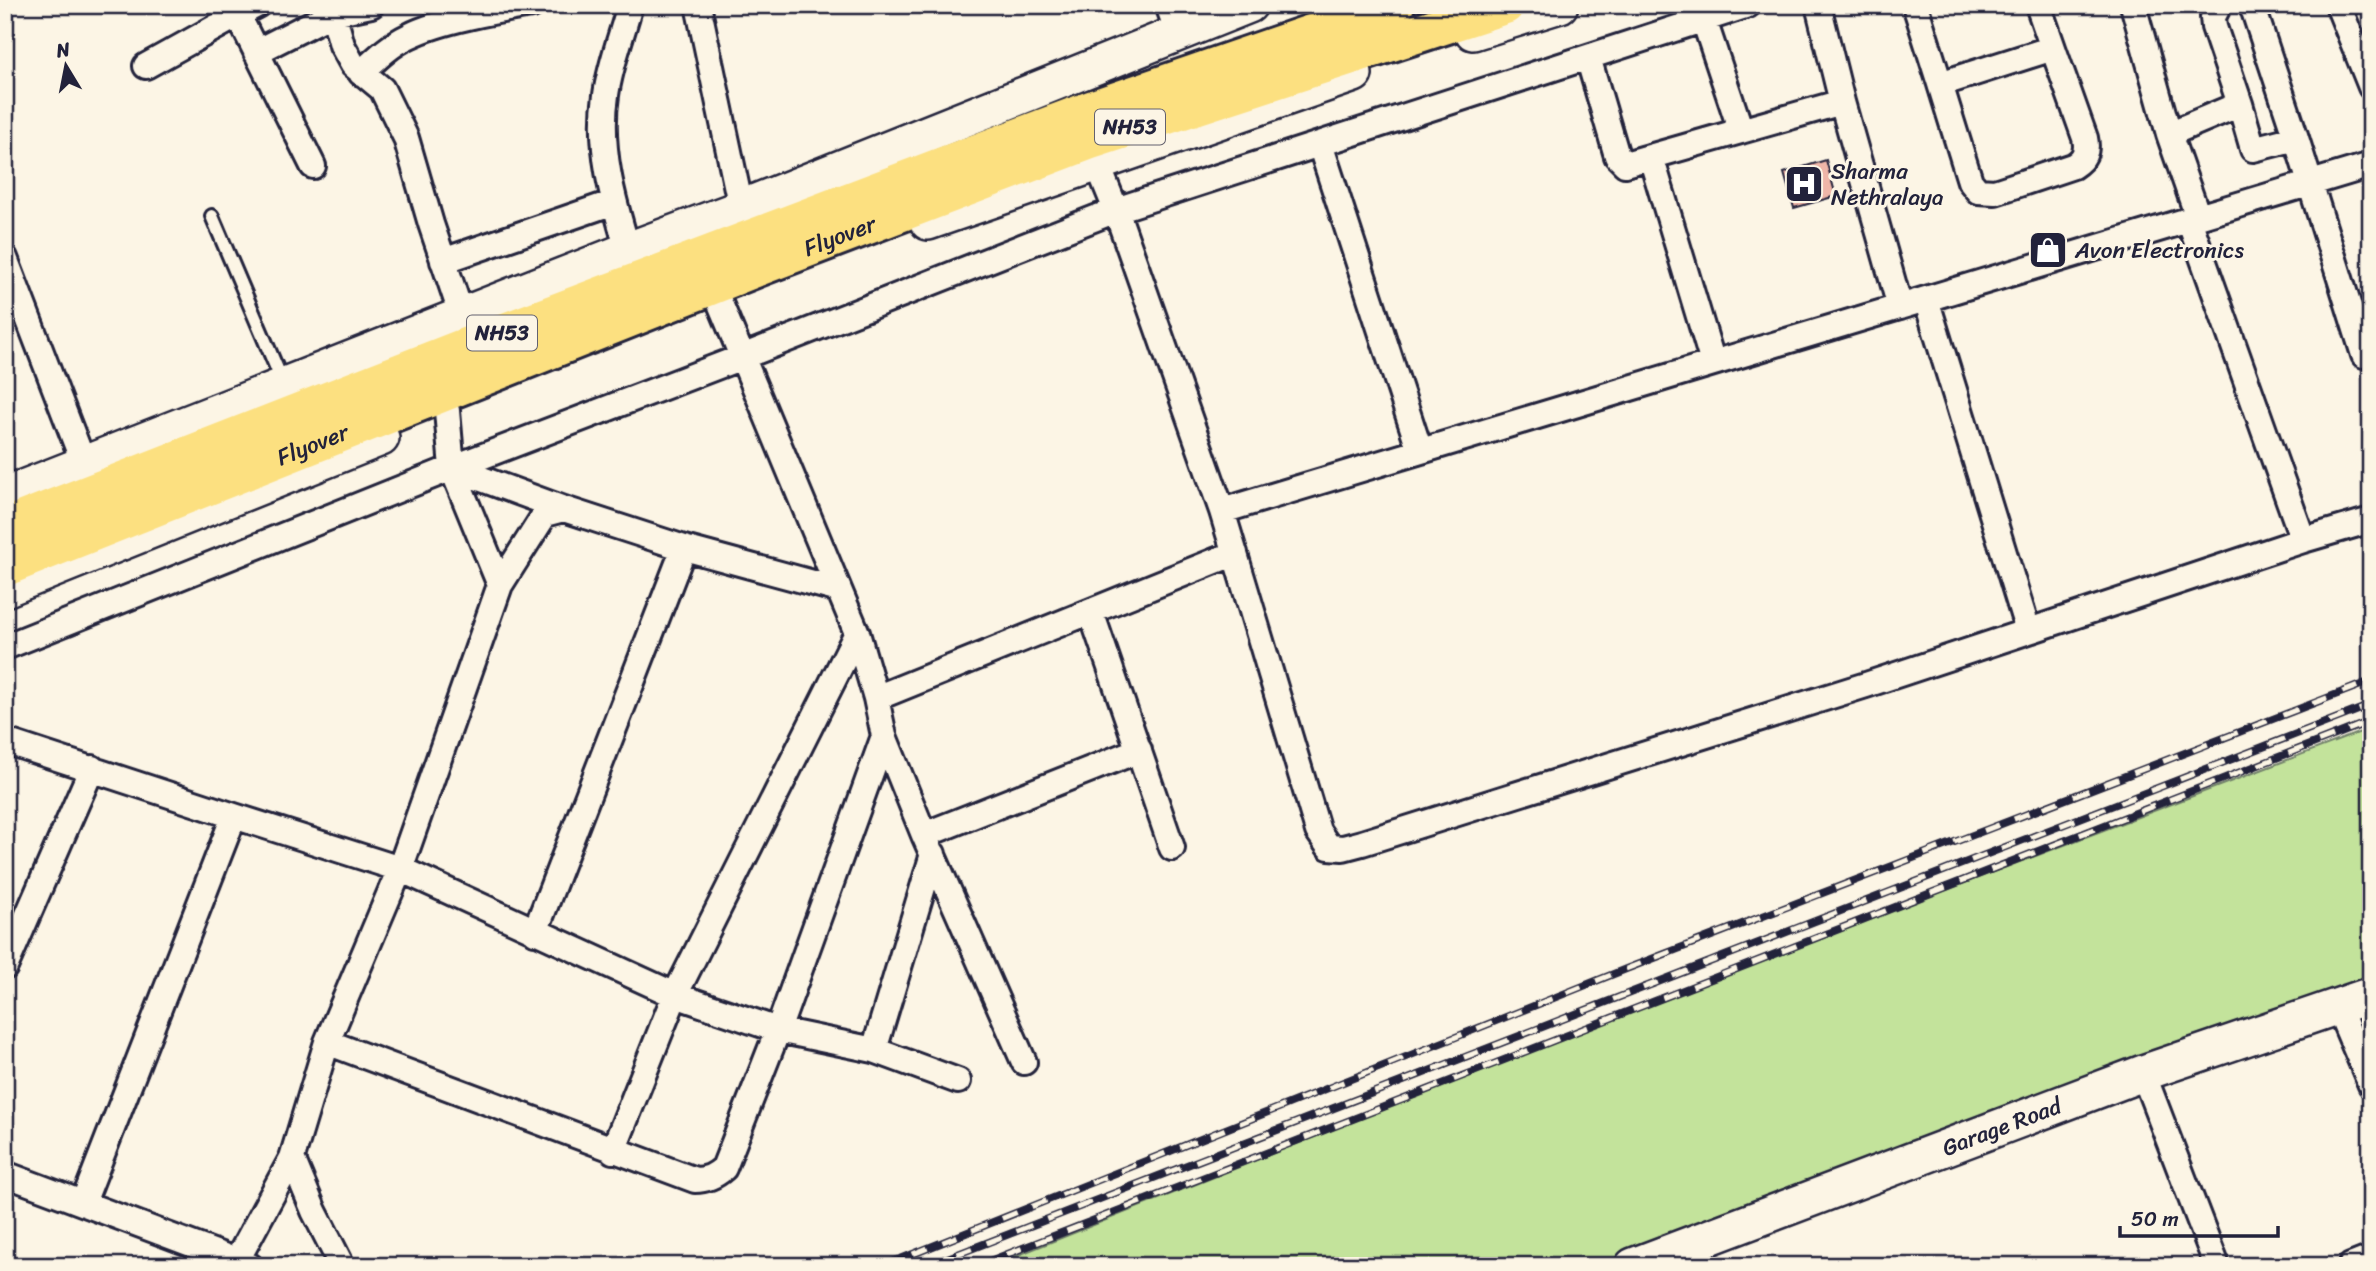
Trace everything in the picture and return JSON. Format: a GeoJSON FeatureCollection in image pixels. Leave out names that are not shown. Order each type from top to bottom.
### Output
{"type":"FeatureCollection","features":[{"type":"Feature","properties":{"kind":"highway","name":"Flyover"},"geometry":{"type":"LineString","coordinates":[[175,474],[752,237],[1091,110],[1395,5]]}},
{"type":"Feature","properties":{"kind":"highway","name":"Flyover"},"geometry":{"type":"LineString","coordinates":[[752,237],[1088,141],[1505,5]]}},
{"type":"Feature","properties":{"kind":"highway","name":"NH53"},"geometry":{"type":"LineString","coordinates":[[5,527],[175,474]]}},
{"type":"Feature","properties":{"kind":"highway","name":"NH53"},"geometry":{"type":"LineString","coordinates":[[5,567],[175,474]]}},
{"type":"Feature","properties":{"kind":"street"},"geometry":{"type":"LineString","coordinates":[[257,52],[332,9],[371,5]]}},
{"type":"Feature","properties":{"kind":"street"},"geometry":{"type":"LineString","coordinates":[[361,73],[386,50],[408,36],[432,27],[532,5]]}},
{"type":"Feature","properties":{"kind":"street"},"geometry":{"type":"LineString","coordinates":[[624,5],[630,6],[606,92],[604,117],[605,146],[614,202],[628,250]]}},
{"type":"Feature","properties":{"kind":"street"},"geometry":{"type":"LineString","coordinates":[[698,5],[752,237]]}},
{"type":"Feature","properties":{"kind":"street"},"geometry":{"type":"LineString","coordinates":[[5,589],[175,474],[284,386],[628,250],[752,237],[1173,19],[1249,5]]}},
{"type":"Feature","properties":{"kind":"street"},"geometry":{"type":"LineString","coordinates":[[5,258],[73,438],[175,474],[447,411],[719,302],[950,214],[1468,34],[1560,5]]}},
{"type":"Feature","properties":{"kind":"street"},"geometry":{"type":"LineString","coordinates":[[5,647],[452,468],[1116,210],[1748,5]]}},
{"type":"Feature","properties":{"kind":"street"},"geometry":{"type":"LineString","coordinates":[[1818,5],[1900,307]]}},
{"type":"Feature","properties":{"kind":"street"},"geometry":{"type":"LineString","coordinates":[[1915,5],[1970,181],[1978,191],[1995,192],[2073,166],[2082,160],[2086,153],[2085,138],[2038,5]]}},
{"type":"Feature","properties":{"kind":"street"},"geometry":{"type":"LineString","coordinates":[[2133,5],[2194,218],[2303,540]]}},
{"type":"Feature","properties":{"kind":"street"},"geometry":{"type":"LineString","coordinates":[[2219,5],[2213,17],[2214,27],[2253,149],[2296,138]]}},
{"type":"Feature","properties":{"kind":"street"},"geometry":{"type":"LineString","coordinates":[[2250,5],[2296,138],[2364,355]]}},
{"type":"Feature","properties":{"kind":"street"},"geometry":{"type":"LineString","coordinates":[[2338,5],[2371,87]]}},
{"type":"Feature","properties":{"kind":"street"},"geometry":{"type":"LineString","coordinates":[[332,9],[342,45],[353,65],[382,89],[406,138],[462,316]]}},
{"type":"Feature","properties":{"kind":"street"},"geometry":{"type":"LineString","coordinates":[[146,66],[247,10],[257,52],[313,166]]}},
{"type":"Feature","properties":{"kind":"street"},"geometry":{"type":"LineString","coordinates":[[1704,20],[1741,131]]}},
{"type":"Feature","properties":{"kind":"street"},"geometry":{"type":"LineString","coordinates":[[1940,84],[2053,48]]}},
{"type":"Feature","properties":{"kind":"street"},"geometry":{"type":"LineString","coordinates":[[1588,57],[1617,156],[1625,163],[1843,102]]}},
{"type":"Feature","properties":{"kind":"street"},"geometry":{"type":"LineString","coordinates":[[2169,134],[2240,104]]}},
{"type":"Feature","properties":{"kind":"street"},"geometry":{"type":"LineString","coordinates":[[1320,144],[1420,451]]}},
{"type":"Feature","properties":{"kind":"street"},"geometry":{"type":"LineString","coordinates":[[1651,157],[1713,363]]}},
{"type":"Feature","properties":{"kind":"street"},"geometry":{"type":"LineString","coordinates":[[1097,163],[1222,510],[1318,831],[1329,847],[1343,848],[1866,685],[2303,540],[2371,520]]}},
{"type":"Feature","properties":{"kind":"street"},"geometry":{"type":"LineString","coordinates":[[1222,510],[2371,165]]}},
{"type":"Feature","properties":{"kind":"street"},"geometry":{"type":"LineString","coordinates":[[443,261],[614,202]]}},
{"type":"Feature","properties":{"kind":"street"},"geometry":{"type":"LineString","coordinates":[[1926,299],[2028,631]]}},
{"type":"Feature","properties":{"kind":"street"},"geometry":{"type":"LineString","coordinates":[[719,302],[857,633],[884,736],[1024,1062]]}},
{"type":"Feature","properties":{"kind":"street"},"geometry":{"type":"LineString","coordinates":[[447,411],[452,468],[500,585]]}},
{"type":"Feature","properties":{"kind":"street"},"geometry":{"type":"LineString","coordinates":[[5,495],[73,438]]}},
{"type":"Feature","properties":{"kind":"street"},"geometry":{"type":"LineString","coordinates":[[452,468],[564,509],[684,548],[839,590]]}},
{"type":"Feature","properties":{"kind":"street"},"geometry":{"type":"LineString","coordinates":[[5,1174],[243,1264],[292,1158],[327,1042],[400,869],[500,585],[545,514],[564,509]]}},
{"type":"Feature","properties":{"kind":"street"},"geometry":{"type":"LineString","coordinates":[[535,932],[684,548]]}},
{"type":"Feature","properties":{"kind":"street"},"geometry":{"type":"LineString","coordinates":[[876,698],[1235,554]]}},
{"type":"Feature","properties":{"kind":"street"},"geometry":{"type":"LineString","coordinates":[[1091,612],[1172,848]]}},
{"type":"Feature","properties":{"kind":"street"},"geometry":{"type":"LineString","coordinates":[[613,1151],[675,995],[857,633]]}},
{"type":"Feature","properties":{"kind":"street"},"geometry":{"type":"LineString","coordinates":[[327,1042],[695,1180],[705,1180],[716,1175],[724,1168],[778,1030],[884,736]]}},
{"type":"Feature","properties":{"kind":"street"},"geometry":{"type":"LineString","coordinates":[[5,741],[400,869],[675,995],[778,1030],[874,1050],[958,1081]]}},
{"type":"Feature","properties":{"kind":"street"},"geometry":{"type":"LineString","coordinates":[[929,845],[1139,750]]}},
{"type":"Feature","properties":{"kind":"street"},"geometry":{"type":"LineString","coordinates":[[5,967],[92,768]]}},
{"type":"Feature","properties":{"kind":"street"},"geometry":{"type":"LineString","coordinates":[[83,1203],[234,816]]}},
{"type":"Feature","properties":{"kind":"street"},"geometry":{"type":"LineString","coordinates":[[874,1050],[929,845]]}},
{"type":"Feature","properties":{"kind":"street","name":"Garage Road"},"geometry":{"type":"LineString","coordinates":[[1633,1266],[2143,1073],[2371,995]]}},
{"type":"Feature","properties":{"kind":"street"},"geometry":{"type":"LineString","coordinates":[[2338,1007],[2371,1085]]}},
{"type":"Feature","properties":{"kind":"street"},"geometry":{"type":"LineString","coordinates":[[2143,1073],[2217,1266]]}},
{"type":"Feature","properties":{"kind":"street"},"geometry":{"type":"LineString","coordinates":[[292,1158],[314,1211],[342,1266]]}},
{"type":"Feature","properties":{"kind":"street"},"geometry":{"type":"LineString","coordinates":[[2351,1266],[2371,1258]]}},
{"type":"Feature","properties":{"kind":"lane"},"geometry":{"type":"LineString","coordinates":[[212,216],[284,386]]}},
{"type":"Feature","properties":{"kind":"green space"},"geometry":{"type":"Polygon","coordinates":[[[2371,728],[2371,991],[1633,1266],[991,1266],[1642,1006],[2371,728]]]}},
{"type":"Feature","properties":{"kind":"building"},"geometry":{"type":"Polygon","coordinates":[[[1826,160],[1836,196],[1794,208],[1784,173],[1826,160]]]}},
{"type":"Feature","properties":{"kind":"railway"},"geometry":{"type":"LineString","coordinates":[[883,1266],[1626,969],[2371,681]]}},
{"type":"Feature","properties":{"kind":"railway"},"geometry":{"type":"LineString","coordinates":[[927,1266],[2371,705]]}},
{"type":"Feature","properties":{"kind":"railway"},"geometry":{"type":"LineString","coordinates":[[977,1266],[2371,721]]}},
{"type":"Feature","properties":{"kind":"place","name":"Sharma Nethralaya"},"geometry":{"type":"Point","coordinates":[1804,184]}},
{"type":"Feature","properties":{"kind":"place","name":"Avon Electronics"},"geometry":{"type":"Point","coordinates":[2048,250]}}]}
